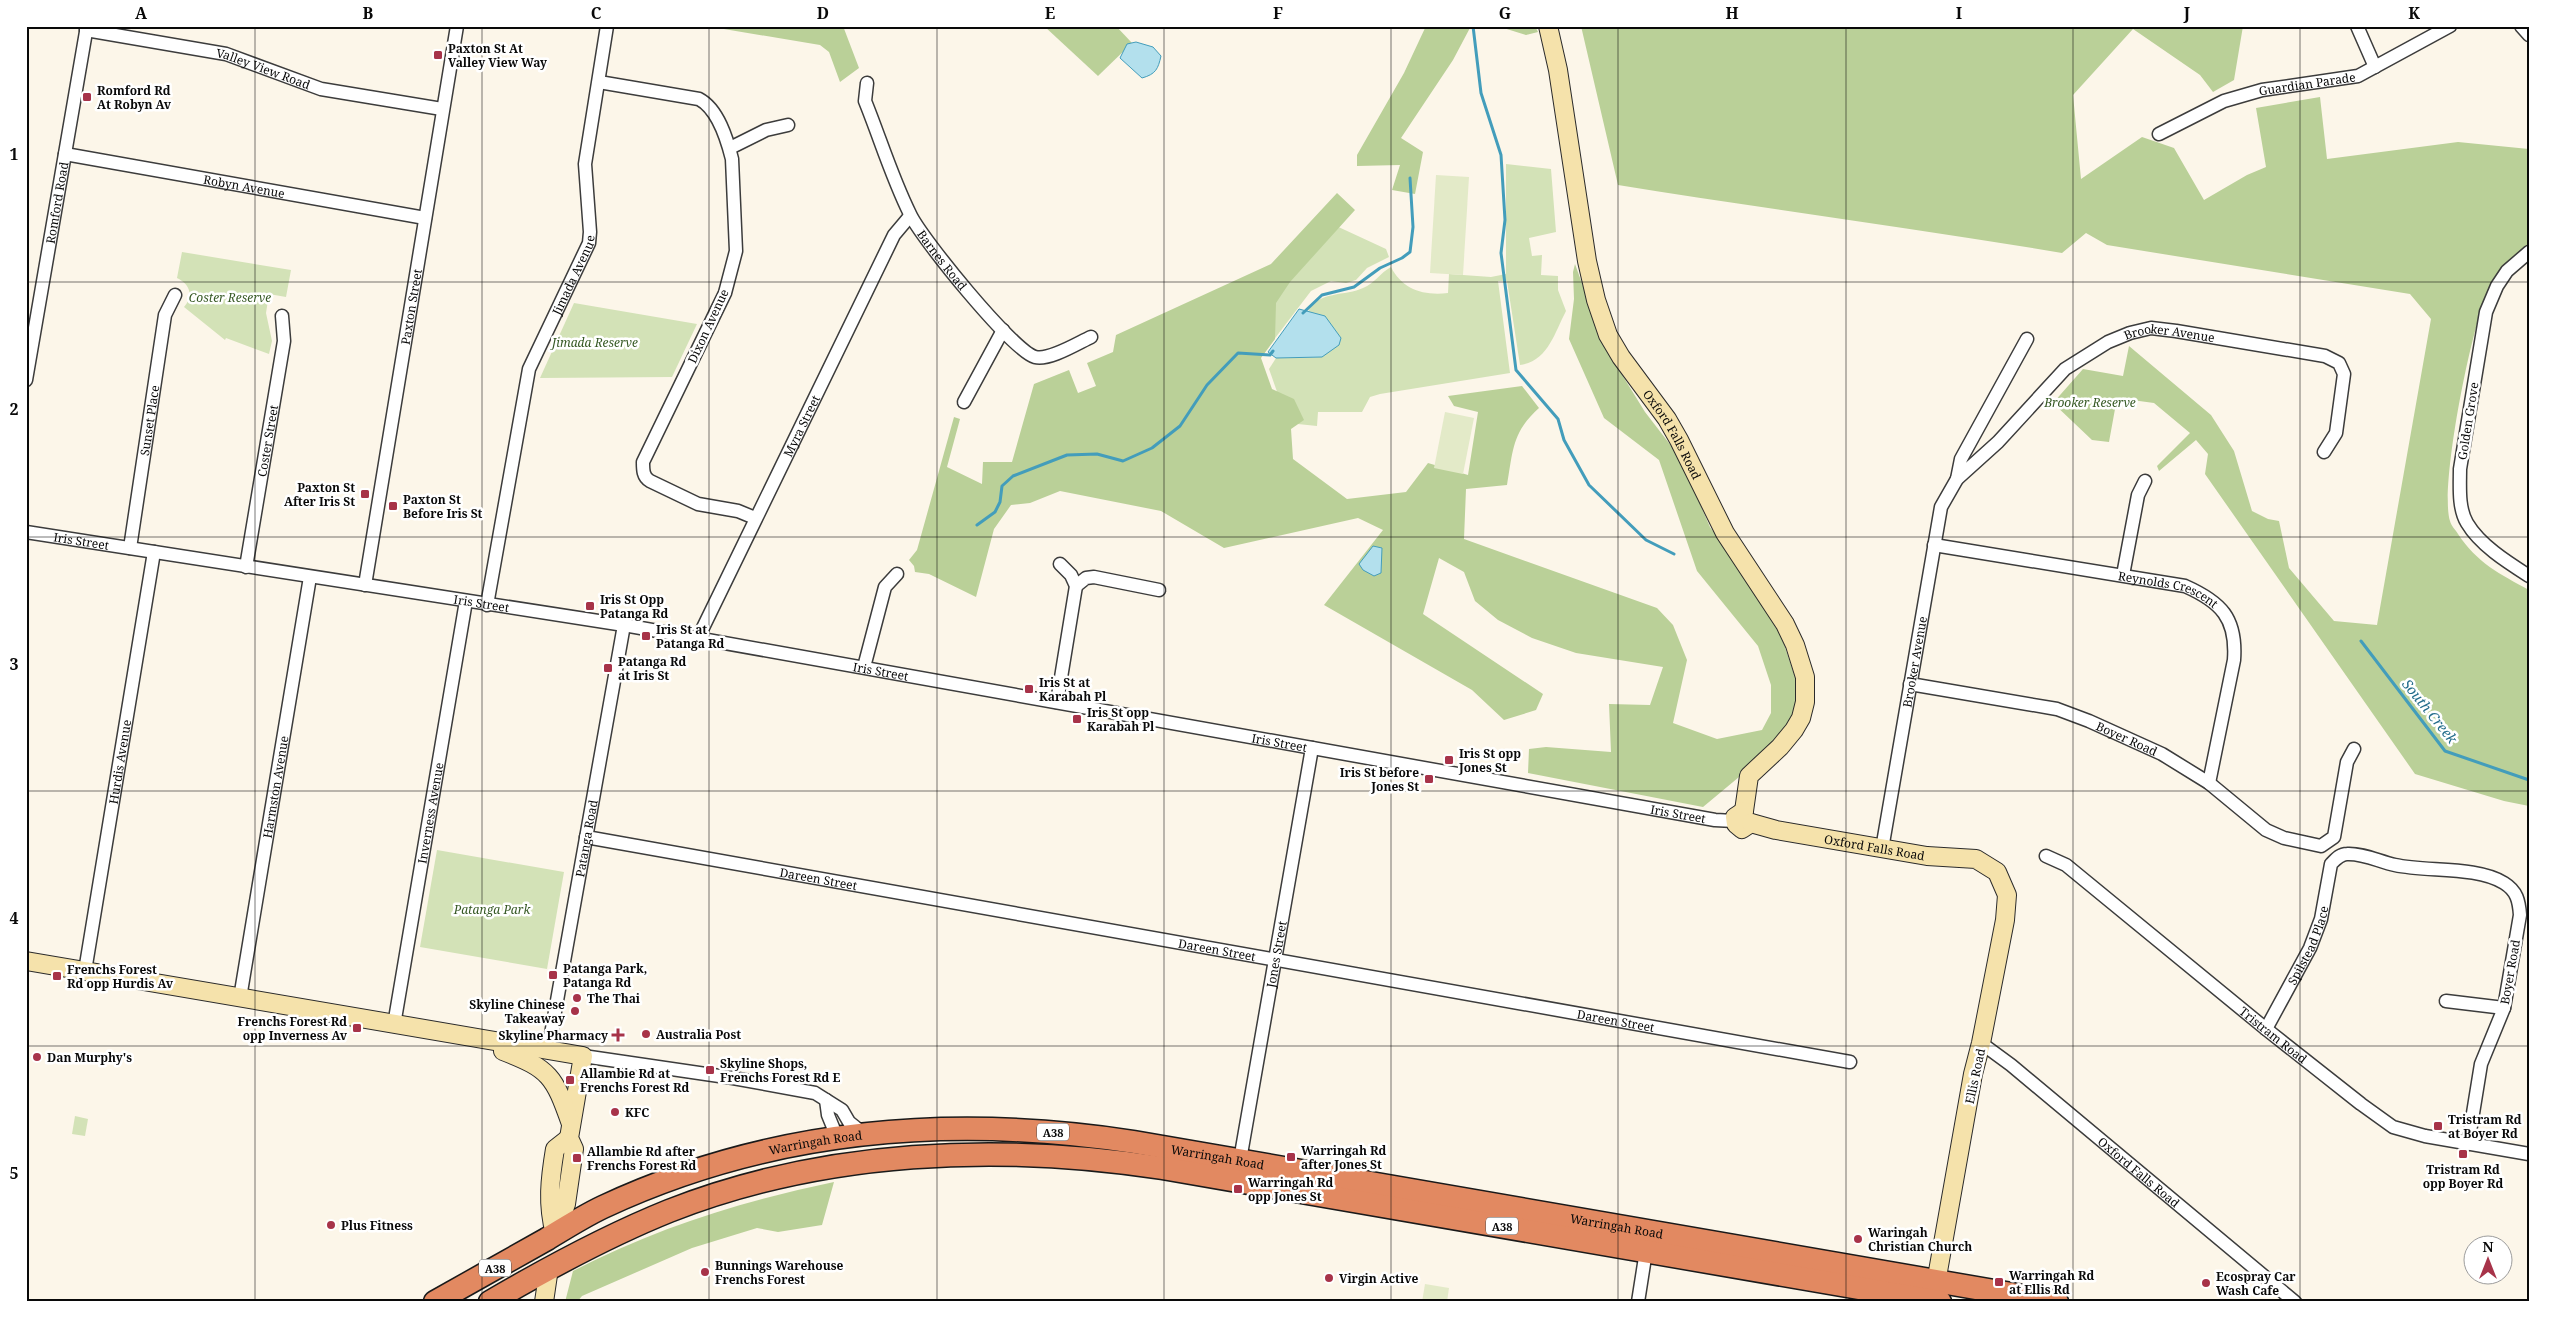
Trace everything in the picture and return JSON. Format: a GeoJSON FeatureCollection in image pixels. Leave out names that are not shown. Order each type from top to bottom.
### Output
{"type":"FeatureCollection","features":[{"type":"Feature","properties":{"kind":"highway","name":"Warringah Road"},"geometry":{"type":"LineString","coordinates":[[435,1302],[602,1208],[696,1171],[746,1156],[837,1137],[928,1129],[1028,1129],[1106,1138],[1240,1160],[1935,1296]]}},
{"type":"Feature","properties":{"kind":"highway","name":"Warringah Road"},"geometry":{"type":"LineString","coordinates":[[490,1302],[549,1268],[612,1236],[671,1211],[768,1181],[873,1161],[994,1153],[1071,1156],[1162,1168],[1646,1251],[1935,1296],[2057,1302]]}},
{"type":"Feature","properties":{"kind":"highway"},"geometry":{"type":"LineString","coordinates":[[549,1268],[555,1234]]}},
{"type":"Feature","properties":{"kind":"street","name":"Paxton Street"},"geometry":{"type":"LineString","coordinates":[[365,585],[457,26]]}},
{"type":"Feature","properties":{"kind":"street","name":"Jimada Avenue"},"geometry":{"type":"LineString","coordinates":[[487,605],[529,369],[589,243],[590,232],[584,169],[607,26]]}},
{"type":"Feature","properties":{"kind":"street","name":"Oxford Falls Road"},"geometry":{"type":"LineString","coordinates":[[1548,26],[1558,70],[1587,261],[1596,300],[1608,335],[1621,357],[1675,433],[1725,533],[1785,624],[1795,645],[1805,677],[1805,702],[1801,718],[1780,748],[1749,776],[1743,818],[1776,830],[1882,849],[1928,856],[1976,859],[1997,872]]}},
{"type":"Feature","properties":{"kind":"street"},"geometry":{"type":"LineString","coordinates":[[2357,26],[2375,67]]}},
{"type":"Feature","properties":{"kind":"street","name":"Guardian Parade"},"geometry":{"type":"LineString","coordinates":[[2160,134],[2224,101],[2262,90],[2358,76],[2450,26]]}},
{"type":"Feature","properties":{"kind":"street"},"geometry":{"type":"LineString","coordinates":[[2521,26],[2529,35]]}},
{"type":"Feature","properties":{"kind":"street","name":"Valley View Road"},"geometry":{"type":"LineString","coordinates":[[87,28],[226,54],[321,89],[442,109]]}},
{"type":"Feature","properties":{"kind":"street","name":"Romford Road"},"geometry":{"type":"LineString","coordinates":[[26,380],[87,28]]}},
{"type":"Feature","properties":{"kind":"street","name":"Dixon Avenue"},"geometry":{"type":"LineString","coordinates":[[599,82],[699,99],[711,108],[730,148],[733,167],[736,252],[725,293],[644,462],[643,469],[646,479],[650,482],[698,504],[738,511],[755,518]]}},
{"type":"Feature","properties":{"kind":"street","name":"Barnes Road"},"geometry":{"type":"LineString","coordinates":[[867,83],[866,101],[910,216],[924,236],[1003,330],[1020,347],[1034,357],[1047,357],[1091,337]]}},
{"type":"Feature","properties":{"kind":"street"},"geometry":{"type":"LineString","coordinates":[[730,148],[766,130],[788,125]]}},
{"type":"Feature","properties":{"kind":"street","name":"Robyn Avenue"},"geometry":{"type":"LineString","coordinates":[[65,154],[425,218]]}},
{"type":"Feature","properties":{"kind":"street","name":"Myra Street"},"geometry":{"type":"LineString","coordinates":[[698,638],[894,236],[910,216]]}},
{"type":"Feature","properties":{"kind":"street","name":"Golden Grove"},"geometry":{"type":"LineString","coordinates":[[2529,252],[2507,271],[2497,286],[2486,312],[2460,469],[2460,494],[2466,522],[2490,549],[2529,576]]}},
{"type":"Feature","properties":{"kind":"street","name":"Sunset Place"},"geometry":{"type":"LineString","coordinates":[[130,548],[165,315],[175,295]]}},
{"type":"Feature","properties":{"kind":"street","name":"Coster Street"},"geometry":{"type":"LineString","coordinates":[[246,567],[284,341],[282,316]]}},
{"type":"Feature","properties":{"kind":"street","name":"Brooker Avenue"},"geometry":{"type":"LineString","coordinates":[[1882,849],[1940,507],[1957,479],[1998,442],[2065,369],[2108,342],[2130,333],[2151,328],[2326,356],[2339,363],[2344,374],[2344,386],[2336,433],[2324,452]]}},
{"type":"Feature","properties":{"kind":"street"},"geometry":{"type":"LineString","coordinates":[[964,402],[1003,330]]}},
{"type":"Feature","properties":{"kind":"street","name":"Brooker Avenue"},"geometry":{"type":"LineString","coordinates":[[1957,479],[1961,459],[2027,339]]}},
{"type":"Feature","properties":{"kind":"street"},"geometry":{"type":"LineString","coordinates":[[2123,576],[2138,496],[2145,482]]}},
{"type":"Feature","properties":{"kind":"street","name":"Iris Street"},"geometry":{"type":"LineString","coordinates":[[26,532],[624,625],[864,666],[1715,820],[1743,818]]}},
{"type":"Feature","properties":{"kind":"street","name":"Reynolds Crescent"},"geometry":{"type":"LineString","coordinates":[[1934,545],[2184,586],[2216,603],[2230,624],[2235,646],[2234,660],[2209,783]]}},
{"type":"Feature","properties":{"kind":"street","name":"Hurdis Avenue"},"geometry":{"type":"LineString","coordinates":[[85,971],[154,552]]}},
{"type":"Feature","properties":{"kind":"street"},"geometry":{"type":"LineString","coordinates":[[1057,702],[1076,586],[1071,575],[1060,564]]}},
{"type":"Feature","properties":{"kind":"street"},"geometry":{"type":"LineString","coordinates":[[864,666],[886,586],[897,574]]}},
{"type":"Feature","properties":{"kind":"street","name":"Harmston Avenue"},"geometry":{"type":"LineString","coordinates":[[240,998],[310,577]]}},
{"type":"Feature","properties":{"kind":"street"},"geometry":{"type":"LineString","coordinates":[[1076,586],[1086,578],[1094,577],[1159,590]]}},
{"type":"Feature","properties":{"kind":"street","name":"Inverness Avenue"},"geometry":{"type":"LineString","coordinates":[[394,1025],[466,601]]}},
{"type":"Feature","properties":{"kind":"street","name":"Patanga Road"},"geometry":{"type":"LineString","coordinates":[[548,1051],[624,625]]}},
{"type":"Feature","properties":{"kind":"street","name":"Boyer Road"},"geometry":{"type":"LineString","coordinates":[[1910,684],[2057,709],[2162,754],[2209,783],[2266,830],[2284,838],[2321,846],[2334,836],[2347,762],[2354,748]]}},
{"type":"Feature","properties":{"kind":"street","name":"Jones Street"},"geometry":{"type":"LineString","coordinates":[[1240,1160],[1312,748]]}},
{"type":"Feature","properties":{"kind":"street","name":"Dareen Street"},"geometry":{"type":"LineString","coordinates":[[586,837],[1850,1062]]}},
{"type":"Feature","properties":{"kind":"street","name":"Boyer Road"},"geometry":{"type":"LineString","coordinates":[[2337,858],[2346,854],[2356,855],[2397,866],[2448,870],[2489,877],[2504,883],[2514,891],[2519,900],[2520,915],[2504,1008],[2481,1064],[2468,1144]]}},
{"type":"Feature","properties":{"kind":"street","name":"Tristram Road"},"geometry":{"type":"LineString","coordinates":[[2046,856],[2066,865],[2266,1029],[2393,1127],[2408,1132],[2468,1144],[2529,1154]]}},
{"type":"Feature","properties":{"kind":"street","name":"Spilstead Place"},"geometry":{"type":"LineString","coordinates":[[2266,1029],[2310,948],[2322,919],[2332,864],[2337,858]]}},
{"type":"Feature","properties":{"kind":"street","name":"Ellis Road"},"geometry":{"type":"LineString","coordinates":[[1935,1296],[1973,1074],[1981,1043],[2005,920],[2007,895],[1997,872]]}},
{"type":"Feature","properties":{"kind":"street"},"geometry":{"type":"LineString","coordinates":[[26,961],[463,1037],[796,1088],[814,1093],[842,1110],[849,1122],[864,1134]]}},
{"type":"Feature","properties":{"kind":"street"},"geometry":{"type":"LineString","coordinates":[[2446,1001],[2504,1008]]}},
{"type":"Feature","properties":{"kind":"street"},"geometry":{"type":"LineString","coordinates":[[463,1037],[524,1059],[545,1071],[556,1086],[574,1148],[565,1209],[555,1234]]}},
{"type":"Feature","properties":{"kind":"street","name":"Oxford Falls Road"},"geometry":{"type":"LineString","coordinates":[[1981,1043],[2011,1065],[2296,1302]]}},
{"type":"Feature","properties":{"kind":"street"},"geometry":{"type":"LineString","coordinates":[[570,1131],[584,1056]]}},
{"type":"Feature","properties":{"kind":"street"},"geometry":{"type":"LineString","coordinates":[[826,1100],[828,1115],[837,1137]]}},
{"type":"Feature","properties":{"kind":"street"},"geometry":{"type":"LineString","coordinates":[[1638,1302],[1646,1251]]}},
{"type":"Feature","properties":{"kind":"street"},"geometry":{"type":"LineString","coordinates":[[544,1302],[549,1268]]}},
{"type":"Feature","properties":{"kind":"green space"},"geometry":{"type":"Polygon","coordinates":[[[706,26],[843,26],[859,68],[840,82],[829,52],[820,45],[706,26]]]}},
{"type":"Feature","properties":{"kind":"green space"},"geometry":{"type":"Polygon","coordinates":[[[1044,26],[1116,26],[1132,43],[1098,76],[1044,26]]]}},
{"type":"Feature","properties":{"kind":"green space"},"geometry":{"type":"Polygon","coordinates":[[[1426,26],[1471,26],[1453,60],[1401,138],[1423,152],[1415,194],[1392,190],[1400,165],[1357,166],[1357,155],[1404,73],[1426,26]]]}},
{"type":"Feature","properties":{"kind":"green space"},"geometry":{"type":"Polygon","coordinates":[[[1497,26],[1535,26],[1538,32],[1526,35],[1497,26]]]}},
{"type":"Feature","properties":{"kind":"green space","name":"Brooker Reserve"},"geometry":{"type":"Polygon","coordinates":[[[1581,26],[2243,26],[2234,80],[2213,92],[2200,75],[2133,29],[2073,95],[2081,179],[2142,137],[2174,148],[2204,200],[2247,175],[2266,167],[2256,108],[2320,97],[2327,159],[2458,142],[2529,149],[2529,244],[2497,277],[2482,307],[2466,368],[2459,405],[2449,475],[2448,503],[2451,525],[2473,553],[2508,579],[2529,590],[2529,806],[2504,801],[2415,774],[2205,474],[2208,454],[2196,440],[2159,471],[2157,466],[2190,433],[2154,403],[2117,398],[2109,442],[2092,440],[2053,403],[2083,369],[2123,376],[2129,346],[2211,415],[2234,451],[2252,511],[2268,519],[2279,521],[2289,568],[2334,621],[2377,625],[2431,319],[2410,294],[2107,245],[2086,233],[2062,253],[1618,185],[1581,26]]]}},
{"type":"Feature","properties":{"kind":"green space"},"geometry":{"type":"Polygon","coordinates":[[[1506,164],[1551,169],[1556,232],[1529,238],[1532,256],[1542,255],[1541,275],[1558,276],[1558,290],[1566,311],[1554,337],[1544,352],[1530,362],[1520,365],[1507,281],[1498,281],[1510,373],[1380,394],[1370,397],[1362,412],[1318,412],[1317,426],[1288,423],[1269,369],[1276,358],[1322,357],[1325,316],[1308,312],[1312,305],[1325,297],[1363,288],[1391,267],[1407,286],[1422,292],[1439,294],[1448,293],[1449,274],[1491,277],[1506,274],[1506,164]]]}},
{"type":"Feature","properties":{"kind":"green space"},"geometry":{"type":"Polygon","coordinates":[[[1436,175],[1469,177],[1463,275],[1430,273],[1436,175]]]}},
{"type":"Feature","properties":{"kind":"green space"},"geometry":{"type":"Polygon","coordinates":[[[1337,193],[1355,210],[1290,282],[1276,303],[1275,339],[1261,358],[1272,389],[1294,399],[1304,420],[1291,429],[1293,459],[1347,499],[1406,492],[1428,463],[1468,475],[1478,412],[1454,406],[1448,396],[1522,386],[1539,408],[1523,425],[1515,443],[1507,485],[1466,489],[1464,539],[1657,608],[1673,625],[1687,660],[1673,723],[1717,739],[1762,730],[1771,713],[1771,685],[1758,646],[1697,571],[1659,460],[1604,418],[1569,339],[1574,299],[1573,272],[1575,264],[1605,347],[1645,412],[1679,456],[1710,527],[1775,617],[1795,677],[1796,703],[1790,727],[1745,772],[1703,807],[1528,773],[1529,749],[1546,747],[1611,752],[1609,704],[1650,705],[1663,667],[1576,653],[1532,638],[1498,620],[1475,601],[1464,572],[1439,558],[1423,614],[1543,694],[1536,710],[1504,720],[1472,690],[1324,605],[1383,530],[1358,518],[1224,548],[1161,511],[1060,491],[1030,503],[1011,505],[994,529],[976,597],[929,574],[915,572],[914,566],[909,560],[917,550],[954,417],[960,419],[947,467],[982,484],[983,462],[1012,462],[1034,384],[1069,370],[1078,393],[1096,386],[1087,363],[1113,352],[1116,335],[1271,264],[1337,193]]]}},
{"type":"Feature","properties":{"kind":"green space"},"geometry":{"type":"Polygon","coordinates":[[[1332,224],[1386,249],[1389,257],[1367,268],[1356,280],[1346,283],[1331,281],[1311,291],[1266,350],[1268,308],[1332,224]]]}},
{"type":"Feature","properties":{"kind":"green space","name":"Coster Reserve"},"geometry":{"type":"Polygon","coordinates":[[[182,252],[291,270],[286,297],[269,294],[266,313],[272,341],[269,354],[226,338],[225,340],[184,307],[190,295],[188,287],[177,278],[182,252]]]}},
{"type":"Feature","properties":{"kind":"green space","name":"Jimada Reserve"},"geometry":{"type":"Polygon","coordinates":[[[574,303],[697,324],[672,377],[540,378],[574,303]]]}},
{"type":"Feature","properties":{"kind":"green space"},"geometry":{"type":"Polygon","coordinates":[[[1445,412],[1474,418],[1463,474],[1434,468],[1445,412]]]}},
{"type":"Feature","properties":{"kind":"green space","name":"Patanga Park"},"geometry":{"type":"Polygon","coordinates":[[[437,850],[564,872],[547,969],[420,947],[437,850]]]}},
{"type":"Feature","properties":{"kind":"green space"},"geometry":{"type":"Polygon","coordinates":[[[75,1116],[88,1119],[85,1136],[72,1134],[75,1116]]]}},
{"type":"Feature","properties":{"kind":"green space"},"geometry":{"type":"Polygon","coordinates":[[[834,1182],[822,1225],[778,1232],[757,1228],[692,1248],[582,1296],[577,1302],[565,1302],[573,1271],[604,1256],[668,1229],[733,1207],[834,1182]]]}},
{"type":"Feature","properties":{"kind":"green space"},"geometry":{"type":"Polygon","coordinates":[[[1425,1284],[1449,1288],[1447,1302],[1422,1302],[1425,1284]]]}},
{"type":"Feature","properties":{"kind":"water"},"geometry":{"type":"Polygon","coordinates":[[[1136,42],[1153,47],[1161,56],[1156,70],[1142,78],[1120,58],[1127,44],[1136,42]]]}},
{"type":"Feature","properties":{"kind":"water"},"geometry":{"type":"Polygon","coordinates":[[[1299,309],[1325,316],[1341,338],[1339,345],[1322,357],[1276,358],[1268,352],[1299,309]]]}},
{"type":"Feature","properties":{"kind":"water"},"geometry":{"type":"Polygon","coordinates":[[[1373,546],[1382,548],[1381,573],[1374,576],[1363,570],[1359,564],[1373,546]]]}},
{"type":"Feature","properties":{"kind":"waterway"},"geometry":{"type":"LineString","coordinates":[[1473,26],[1481,93],[1501,155],[1505,220],[1501,253],[1516,370],[1558,419],[1564,440],[1589,485],[1646,540],[1674,554]]}},
{"type":"Feature","properties":{"kind":"waterway"},"geometry":{"type":"LineString","coordinates":[[1303,313],[1322,295],[1354,287],[1380,268],[1402,258],[1410,252],[1413,227],[1410,178]]}},
{"type":"Feature","properties":{"kind":"waterway"},"geometry":{"type":"LineString","coordinates":[[977,525],[995,512],[1000,502],[1002,486],[1013,476],[1067,455],[1097,454],[1123,461],[1152,448],[1180,426],[1207,385],[1238,353],[1270,355],[1273,351]]}},
{"type":"Feature","properties":{"kind":"waterway","name":"South Creek"},"geometry":{"type":"LineString","coordinates":[[2361,641],[2445,751],[2529,780]]}},
{"type":"Feature","properties":{"kind":"place","name":"Paxton St At Valley View Way"},"geometry":{"type":"Point","coordinates":[438,55]}},
{"type":"Feature","properties":{"kind":"place","name":"Romford Rd At Robyn Av"},"geometry":{"type":"Point","coordinates":[87,97]}},
{"type":"Feature","properties":{"kind":"place","name":"Paxton St After Iris St"},"geometry":{"type":"Point","coordinates":[365,494]}},
{"type":"Feature","properties":{"kind":"place","name":"Paxton St Before Iris St"},"geometry":{"type":"Point","coordinates":[393,506]}},
{"type":"Feature","properties":{"kind":"place","name":"Iris St Opp Patanga Rd"},"geometry":{"type":"Point","coordinates":[590,606]}},
{"type":"Feature","properties":{"kind":"place","name":"Iris St at Patanga Rd"},"geometry":{"type":"Point","coordinates":[646,636]}},
{"type":"Feature","properties":{"kind":"place","name":"Patanga Rd at Iris St"},"geometry":{"type":"Point","coordinates":[608,668]}},
{"type":"Feature","properties":{"kind":"place","name":"Iris St at Karabah Pl"},"geometry":{"type":"Point","coordinates":[1029,689]}},
{"type":"Feature","properties":{"kind":"place","name":"Iris St opp Karabah Pl"},"geometry":{"type":"Point","coordinates":[1077,719]}},
{"type":"Feature","properties":{"kind":"place","name":"Iris St opp Jones St"},"geometry":{"type":"Point","coordinates":[1449,760]}},
{"type":"Feature","properties":{"kind":"place","name":"Iris St before Jones St"},"geometry":{"type":"Point","coordinates":[1429,779]}},
{"type":"Feature","properties":{"kind":"place","name":"Patanga Park, Patanga Rd"},"geometry":{"type":"Point","coordinates":[553,975]}},
{"type":"Feature","properties":{"kind":"place","name":"Frenchs Forest Rd opp Hurdis Av"},"geometry":{"type":"Point","coordinates":[57,976]}},
{"type":"Feature","properties":{"kind":"place","name":"The Thai"},"geometry":{"type":"Point","coordinates":[577,998]}},
{"type":"Feature","properties":{"kind":"place","name":"Skyline Chinese Takeaway"},"geometry":{"type":"Point","coordinates":[575,1011]}},
{"type":"Feature","properties":{"kind":"place","name":"Frenchs Forest Rd opp Inverness Av"},"geometry":{"type":"Point","coordinates":[357,1028]}},
{"type":"Feature","properties":{"kind":"place","name":"Australia Post"},"geometry":{"type":"Point","coordinates":[646,1034]}},
{"type":"Feature","properties":{"kind":"place","name":"Skyline Pharmacy"},"geometry":{"type":"Point","coordinates":[618,1035]}},
{"type":"Feature","properties":{"kind":"place","name":"Dan Murphy's"},"geometry":{"type":"Point","coordinates":[37,1057]}},
{"type":"Feature","properties":{"kind":"place","name":"Skyline Shops, Frenchs Forest Rd E"},"geometry":{"type":"Point","coordinates":[710,1070]}},
{"type":"Feature","properties":{"kind":"place","name":"Allambie Rd at Frenchs Forest Rd"},"geometry":{"type":"Point","coordinates":[570,1080]}},
{"type":"Feature","properties":{"kind":"place","name":"KFC"},"geometry":{"type":"Point","coordinates":[615,1112]}},
{"type":"Feature","properties":{"kind":"place","name":"Tristram Rd at Boyer Rd"},"geometry":{"type":"Point","coordinates":[2438,1126]}},
{"type":"Feature","properties":{"kind":"place","name":"Tristram Rd opp Boyer Rd"},"geometry":{"type":"Point","coordinates":[2463,1154]}},
{"type":"Feature","properties":{"kind":"place","name":"Warringah Rd after Jones St"},"geometry":{"type":"Point","coordinates":[1291,1157]}},
{"type":"Feature","properties":{"kind":"place","name":"Allambie Rd after Frenchs Forest Rd"},"geometry":{"type":"Point","coordinates":[577,1158]}},
{"type":"Feature","properties":{"kind":"place","name":"Warringah Rd opp Jones St"},"geometry":{"type":"Point","coordinates":[1238,1189]}},
{"type":"Feature","properties":{"kind":"place","name":"Plus Fitness"},"geometry":{"type":"Point","coordinates":[331,1225]}},
{"type":"Feature","properties":{"kind":"place","name":"Waringah Christian Church"},"geometry":{"type":"Point","coordinates":[1858,1239]}},
{"type":"Feature","properties":{"kind":"place","name":"Bunnings Warehouse Frenchs Forest"},"geometry":{"type":"Point","coordinates":[705,1272]}},
{"type":"Feature","properties":{"kind":"place","name":"Virgin Active"},"geometry":{"type":"Point","coordinates":[1329,1278]}},
{"type":"Feature","properties":{"kind":"place","name":"Warringah Rd at Ellis Rd"},"geometry":{"type":"Point","coordinates":[1999,1282]}},
{"type":"Feature","properties":{"kind":"place","name":"Ecospray Car Wash Cafe"},"geometry":{"type":"Point","coordinates":[2206,1283]}}]}
